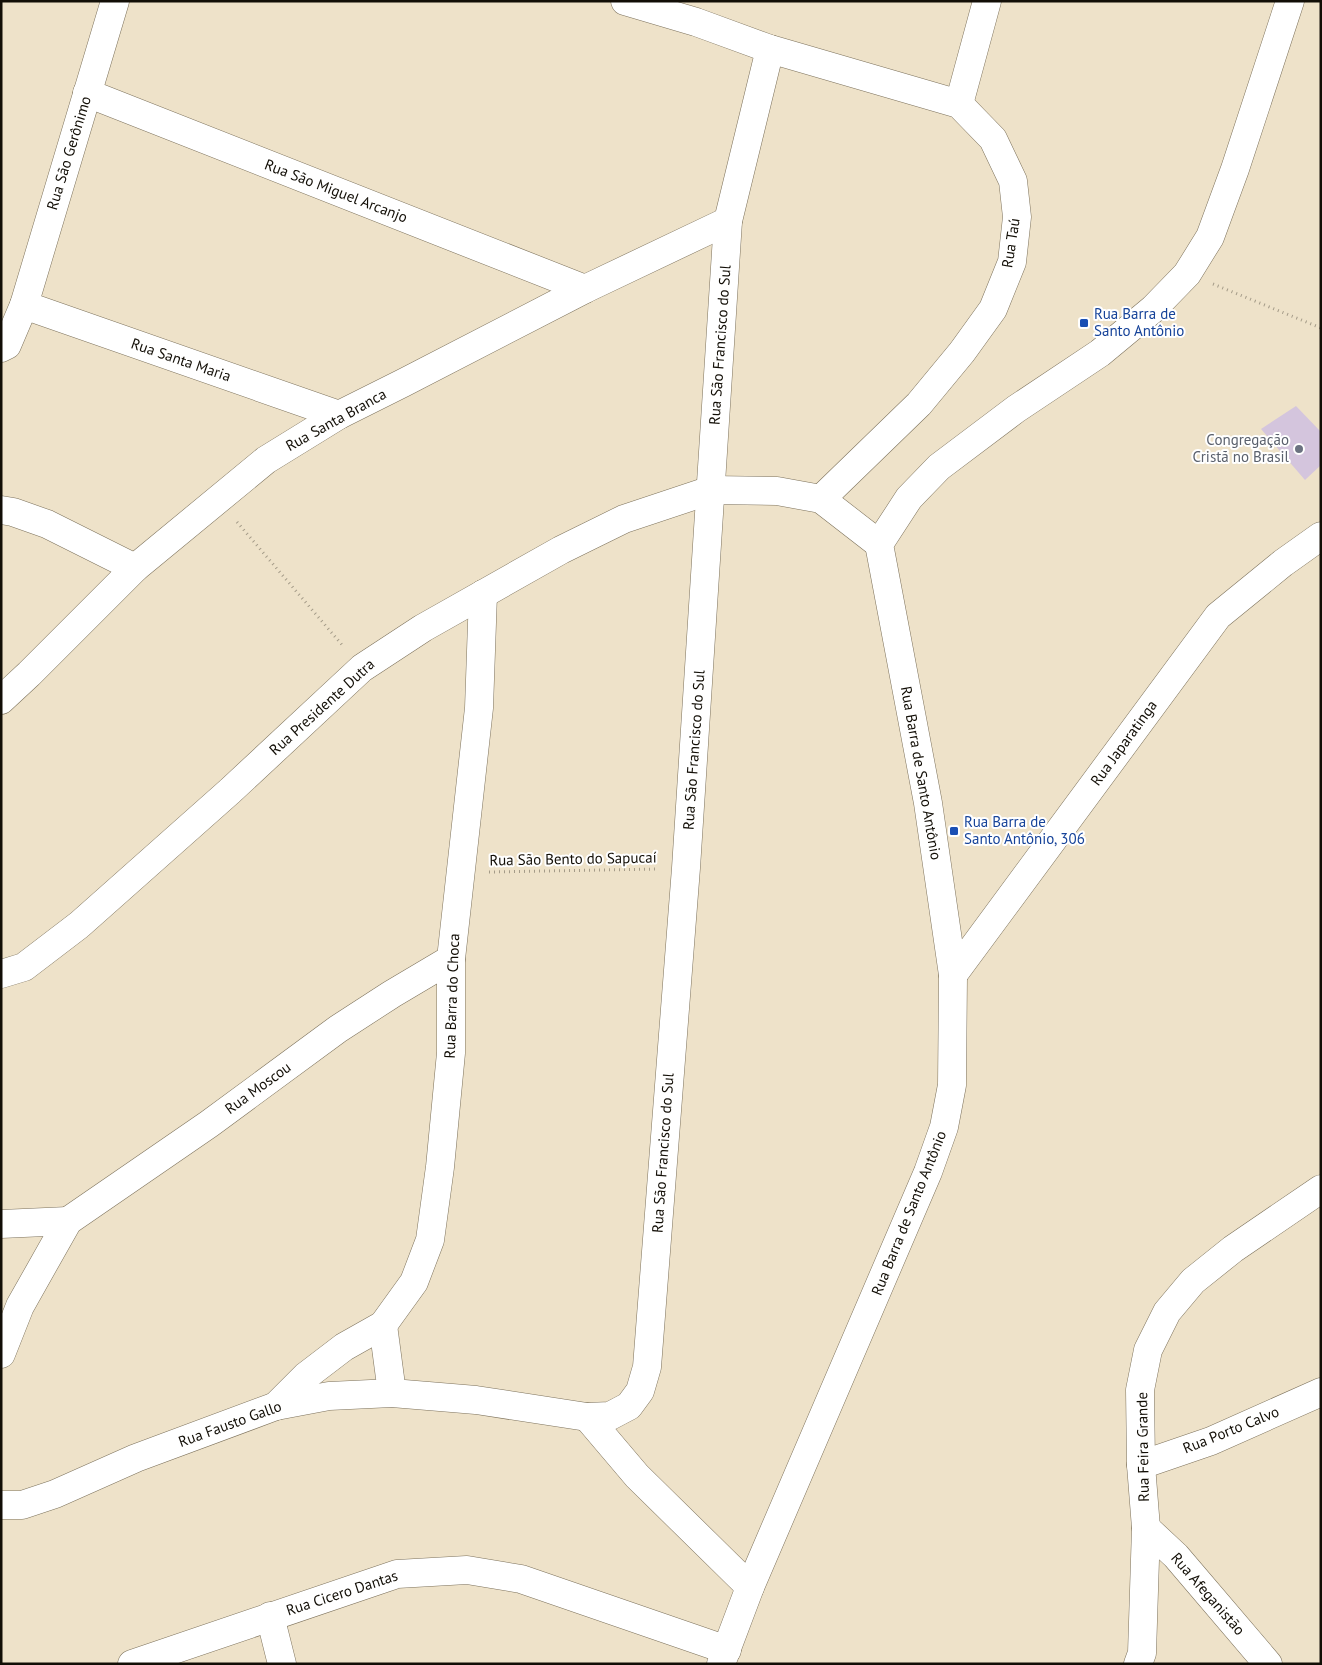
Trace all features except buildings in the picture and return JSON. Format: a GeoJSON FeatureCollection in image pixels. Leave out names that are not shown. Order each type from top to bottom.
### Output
{"type":"FeatureCollection","features":[{"type":"Feature","properties":{"kind":"street","name":"Rua São Gerônimo"},"geometry":{"type":"LineString","coordinates":[[1,348],[6,345],[24,305],[115,1]]}},
{"type":"Feature","properties":{"kind":"street"},"geometry":{"type":"LineString","coordinates":[[625,1],[698,12],[770,49],[959,104],[987,1]]}},
{"type":"Feature","properties":{"kind":"street"},"geometry":{"type":"LineString","coordinates":[[821,499],[879,544],[909,498],[939,467],[1016,409],[1100,352],[1153,309],[1187,274],[1210,237],[1290,1]]}},
{"type":"Feature","properties":{"kind":"street","name":"Rua São Francisco do Sul"},"geometry":{"type":"LineString","coordinates":[[587,1416],[610,1416],[629,1406],[640,1391],[647,1367],[686,868],[728,221],[770,49]]}},
{"type":"Feature","properties":{"kind":"street","name":"Rua São Miguel Arcanjo"},"geometry":{"type":"LineString","coordinates":[[87,93],[584,289]]}},
{"type":"Feature","properties":{"kind":"street","name":"Rua Taú"},"geometry":{"type":"LineString","coordinates":[[821,499],[918,404],[962,352],[993,309],[1012,262],[1017,217],[1013,180],[993,140],[959,104]]}},
{"type":"Feature","properties":{"kind":"street","name":"Rua Santa Branca"},"geometry":{"type":"LineString","coordinates":[[1,700],[43,661],[135,568],[217,498],[266,460],[338,415],[584,289],[728,221]]}},
{"type":"Feature","properties":{"kind":"street","name":"Rua Santa Maria"},"geometry":{"type":"LineString","coordinates":[[24,305],[338,415]]}},
{"type":"Feature","properties":{"kind":"street","name":"Rua Presidente Dutra"},"geometry":{"type":"LineString","coordinates":[[1,974],[24,967],[79,925],[230,790],[362,668],[423,628],[561,550],[624,519],[711,490],[777,491],[821,499]]}},
{"type":"Feature","properties":{"kind":"street"},"geometry":{"type":"LineString","coordinates":[[1,510],[13,512],[47,524],[135,568]]}},
{"type":"Feature","properties":{"kind":"street","name":"Rua Japaratinga"},"geometry":{"type":"LineString","coordinates":[[953,975],[1218,616],[1283,563],[1321,536]]}},
{"type":"Feature","properties":{"kind":"street","name":"Rua Barra de Santo Antônio"},"geometry":{"type":"LineString","coordinates":[[724,1657],[750,1587],[928,1172],[944,1127],[952,1085],[953,975],[928,802],[879,544]]}},
{"type":"Feature","properties":{"kind":"street","name":"Rua Barra do Choca"},"geometry":{"type":"LineString","coordinates":[[276,1406],[306,1376],[344,1347],[383,1325],[414,1282],[430,1240],[440,1167],[451,1053],[451,959],[479,708],[484,594]]}},
{"type":"Feature","properties":{"kind":"street","name":"Rua Moscou"},"geometry":{"type":"LineString","coordinates":[[68,1221],[209,1124],[338,1029],[451,959]]}},
{"type":"Feature","properties":{"kind":"street","name":"Rua Feira Grande"},"geometry":{"type":"LineString","coordinates":[[1138,1664],[1142,1654],[1146,1528],[1141,1465],[1140,1390],[1148,1350],[1167,1312],[1193,1281],[1226,1254],[1321,1190]]}},
{"type":"Feature","properties":{"kind":"street"},"geometry":{"type":"LineString","coordinates":[[1,1224],[68,1221]]}},
{"type":"Feature","properties":{"kind":"street"},"geometry":{"type":"LineString","coordinates":[[1,1354],[20,1306],[68,1221]]}},
{"type":"Feature","properties":{"kind":"street"},"geometry":{"type":"LineString","coordinates":[[383,1325],[392,1393]]}},
{"type":"Feature","properties":{"kind":"street","name":"Rua Porto Calvo"},"geometry":{"type":"LineString","coordinates":[[1141,1465],[1211,1441],[1321,1392]]}},
{"type":"Feature","properties":{"kind":"street","name":"Rua Fausto Gallo"},"geometry":{"type":"LineString","coordinates":[[1,1505],[22,1504],[55,1494],[136,1458],[276,1406],[329,1396],[392,1393],[476,1400],[587,1416]]}},
{"type":"Feature","properties":{"kind":"street"},"geometry":{"type":"LineString","coordinates":[[587,1416],[637,1476],[750,1587]]}},
{"type":"Feature","properties":{"kind":"street","name":"Rua Afeganistão"},"geometry":{"type":"LineString","coordinates":[[1146,1528],[1176,1556],[1268,1664]]}},
{"type":"Feature","properties":{"kind":"street","name":"Rua Cicero Dantas"},"geometry":{"type":"LineString","coordinates":[[132,1664],[397,1574],[467,1570],[522,1579],[724,1657]]}},
{"type":"Feature","properties":{"kind":"street"},"geometry":{"type":"LineString","coordinates":[[270,1616],[282,1664]]}},
{"type":"Feature","properties":{"kind":"path"},"geometry":{"type":"LineString","coordinates":[[1187,274],[1321,328]]}},
{"type":"Feature","properties":{"kind":"path"},"geometry":{"type":"LineString","coordinates":[[217,498],[362,668]]}},
{"type":"Feature","properties":{"kind":"path","name":"Rua São Bento do Sapucaí"},"geometry":{"type":"LineString","coordinates":[[461,872],[686,868]]}},
{"type":"Feature","properties":{"kind":"place","name":"Rua Barra de Santo Antônio"},"geometry":{"type":"Point","coordinates":[1084,323]}},
{"type":"Feature","properties":{"kind":"place","name":"Congregação Cristã no Brasil"},"geometry":{"type":"Point","coordinates":[1299,449]}},
{"type":"Feature","properties":{"kind":"place","name":"Rua Barra de Santo Antônio, 306"},"geometry":{"type":"Point","coordinates":[954,831]}}]}
